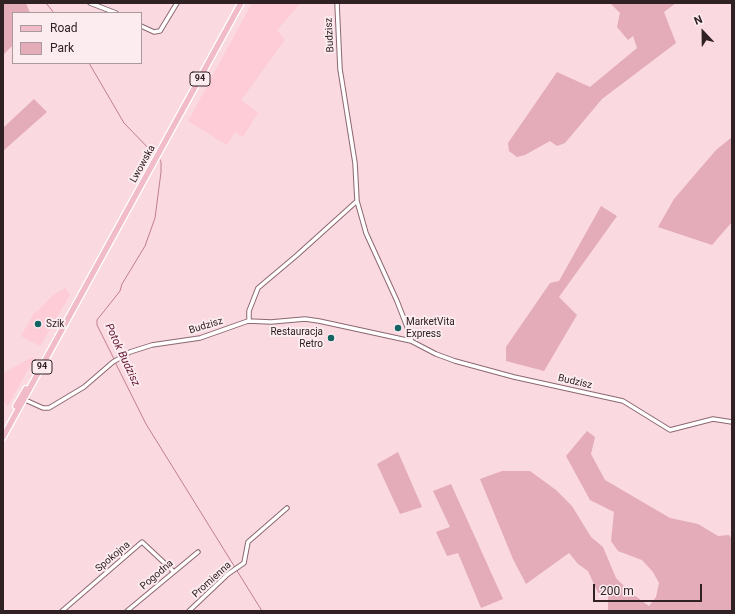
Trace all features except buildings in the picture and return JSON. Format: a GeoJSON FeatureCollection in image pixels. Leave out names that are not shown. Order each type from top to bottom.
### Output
{"type":"FeatureCollection","features":[{"type":"Feature","properties":{"kind":"main road","name":"Lwowska"},"geometry":{"type":"LineString","coordinates":[[3,430],[59,334],[241,3]]}},
{"type":"Feature","properties":{"kind":"main road","name":"Lwowska"},"geometry":{"type":"LineString","coordinates":[[3,437],[22,399]]}},
{"type":"Feature","properties":{"kind":"street"},"geometry":{"type":"LineString","coordinates":[[90,3],[111,12]]}},
{"type":"Feature","properties":{"kind":"street"},"geometry":{"type":"LineString","coordinates":[[142,26],[154,32],[160,31],[177,3]]}},
{"type":"Feature","properties":{"kind":"street","name":"Budzisz"},"geometry":{"type":"LineString","coordinates":[[337,3],[340,69],[355,163],[357,201],[366,233],[397,301],[411,337],[411,341]]}},
{"type":"Feature","properties":{"kind":"street"},"geometry":{"type":"LineString","coordinates":[[249,320],[249,311],[258,288],[357,201]]}},
{"type":"Feature","properties":{"kind":"street","name":"Budzisz"},"geometry":{"type":"LineString","coordinates":[[22,399],[43,408],[49,408],[84,387],[114,361],[142,348],[159,343],[200,338],[249,320],[272,322],[300,319],[316,320],[411,341],[436,354],[455,361],[514,377],[623,401],[670,430],[713,419],[732,422]]}},
{"type":"Feature","properties":{"kind":"street","name":"Promienna"},"geometry":{"type":"LineString","coordinates":[[189,611],[244,563],[246,546],[251,539],[287,508]]}},
{"type":"Feature","properties":{"kind":"street","name":"Spokojna"},"geometry":{"type":"LineString","coordinates":[[62,611],[142,542],[173,571]]}},
{"type":"Feature","properties":{"kind":"street","name":"Pogodna"},"geometry":{"type":"LineString","coordinates":[[127,611],[173,571],[198,552]]}},
{"type":"Feature","properties":{"kind":"shaded area"},"geometry":{"type":"Polygon","coordinates":[[[252,3],[300,4],[277,30],[285,40],[241,100],[258,113],[243,137],[235,132],[227,145],[188,121],[252,3]]]}},
{"type":"Feature","properties":{"kind":"shaded area"},"geometry":{"type":"Polygon","coordinates":[[[65,288],[70,295],[40,346],[21,336],[34,313],[39,310],[52,296],[65,288]]]}},
{"type":"Feature","properties":{"kind":"shaded area"},"geometry":{"type":"Polygon","coordinates":[[[33,357],[34,359],[7,407],[3,400],[3,373],[33,357]]]}},
{"type":"Feature","properties":{"kind":"green space"},"geometry":{"type":"Polygon","coordinates":[[[3,3],[26,3],[30,12],[12,12],[12,46],[3,55],[3,3]]]}},
{"type":"Feature","properties":{"kind":"green space"},"geometry":{"type":"Polygon","coordinates":[[[610,3],[676,3],[664,12],[676,43],[602,99],[565,143],[557,146],[550,141],[525,155],[517,157],[509,151],[508,143],[557,72],[590,87],[637,48],[633,36],[628,40],[617,27],[620,13],[610,3]]]}},
{"type":"Feature","properties":{"kind":"green space"},"geometry":{"type":"Polygon","coordinates":[[[34,99],[47,112],[3,151],[3,128],[34,99]]]}},
{"type":"Feature","properties":{"kind":"green space"},"geometry":{"type":"Polygon","coordinates":[[[732,137],[732,222],[712,245],[658,227],[674,199],[716,150],[732,137]]]}},
{"type":"Feature","properties":{"kind":"green space"},"geometry":{"type":"Polygon","coordinates":[[[601,206],[617,216],[559,297],[577,315],[544,371],[506,361],[506,347],[550,283],[559,281],[601,206]]]}},
{"type":"Feature","properties":{"kind":"green space"},"geometry":{"type":"Polygon","coordinates":[[[587,431],[595,437],[591,454],[605,480],[670,518],[698,524],[718,536],[729,535],[732,539],[732,611],[608,611],[608,594],[598,593],[588,571],[578,564],[569,553],[526,584],[513,559],[480,479],[502,471],[530,471],[556,490],[572,506],[591,537],[603,547],[616,578],[630,592],[649,606],[656,597],[659,583],[653,572],[642,560],[618,551],[611,541],[614,512],[590,500],[566,456],[587,431]]]}},
{"type":"Feature","properties":{"kind":"green space"},"geometry":{"type":"Polygon","coordinates":[[[398,452],[422,507],[400,514],[377,464],[398,452]]]}},
{"type":"Feature","properties":{"kind":"green space"},"geometry":{"type":"Polygon","coordinates":[[[451,484],[503,599],[481,608],[458,553],[447,556],[436,532],[450,527],[433,491],[451,484]]]}},
{"type":"Feature","properties":{"kind":"waterway","name":"Potok Budzisz"},"geometry":{"type":"LineString","coordinates":[[46,3],[53,12]]}},
{"type":"Feature","properties":{"kind":"waterway","name":"Potok Budzisz"},"geometry":{"type":"LineString","coordinates":[[90,64],[124,123],[155,155]]}},
{"type":"Feature","properties":{"kind":"waterway","name":"Potok Budzisz"},"geometry":{"type":"LineString","coordinates":[[114,359],[97,325],[97,320],[120,291],[122,284],[145,246],[155,218],[161,172],[161,162],[159,158]]}},
{"type":"Feature","properties":{"kind":"waterway","name":"Potok Budzisz"},"geometry":{"type":"LineString","coordinates":[[115,362],[146,424],[262,611]]}},
{"type":"Feature","properties":{"kind":"place","name":"Szik"},"geometry":{"type":"Point","coordinates":[38,324]}},
{"type":"Feature","properties":{"kind":"place","name":"MarketVita Express"},"geometry":{"type":"Point","coordinates":[398,328]}},
{"type":"Feature","properties":{"kind":"place","name":"Restauracja Retro"},"geometry":{"type":"Point","coordinates":[331,338]}}]}
